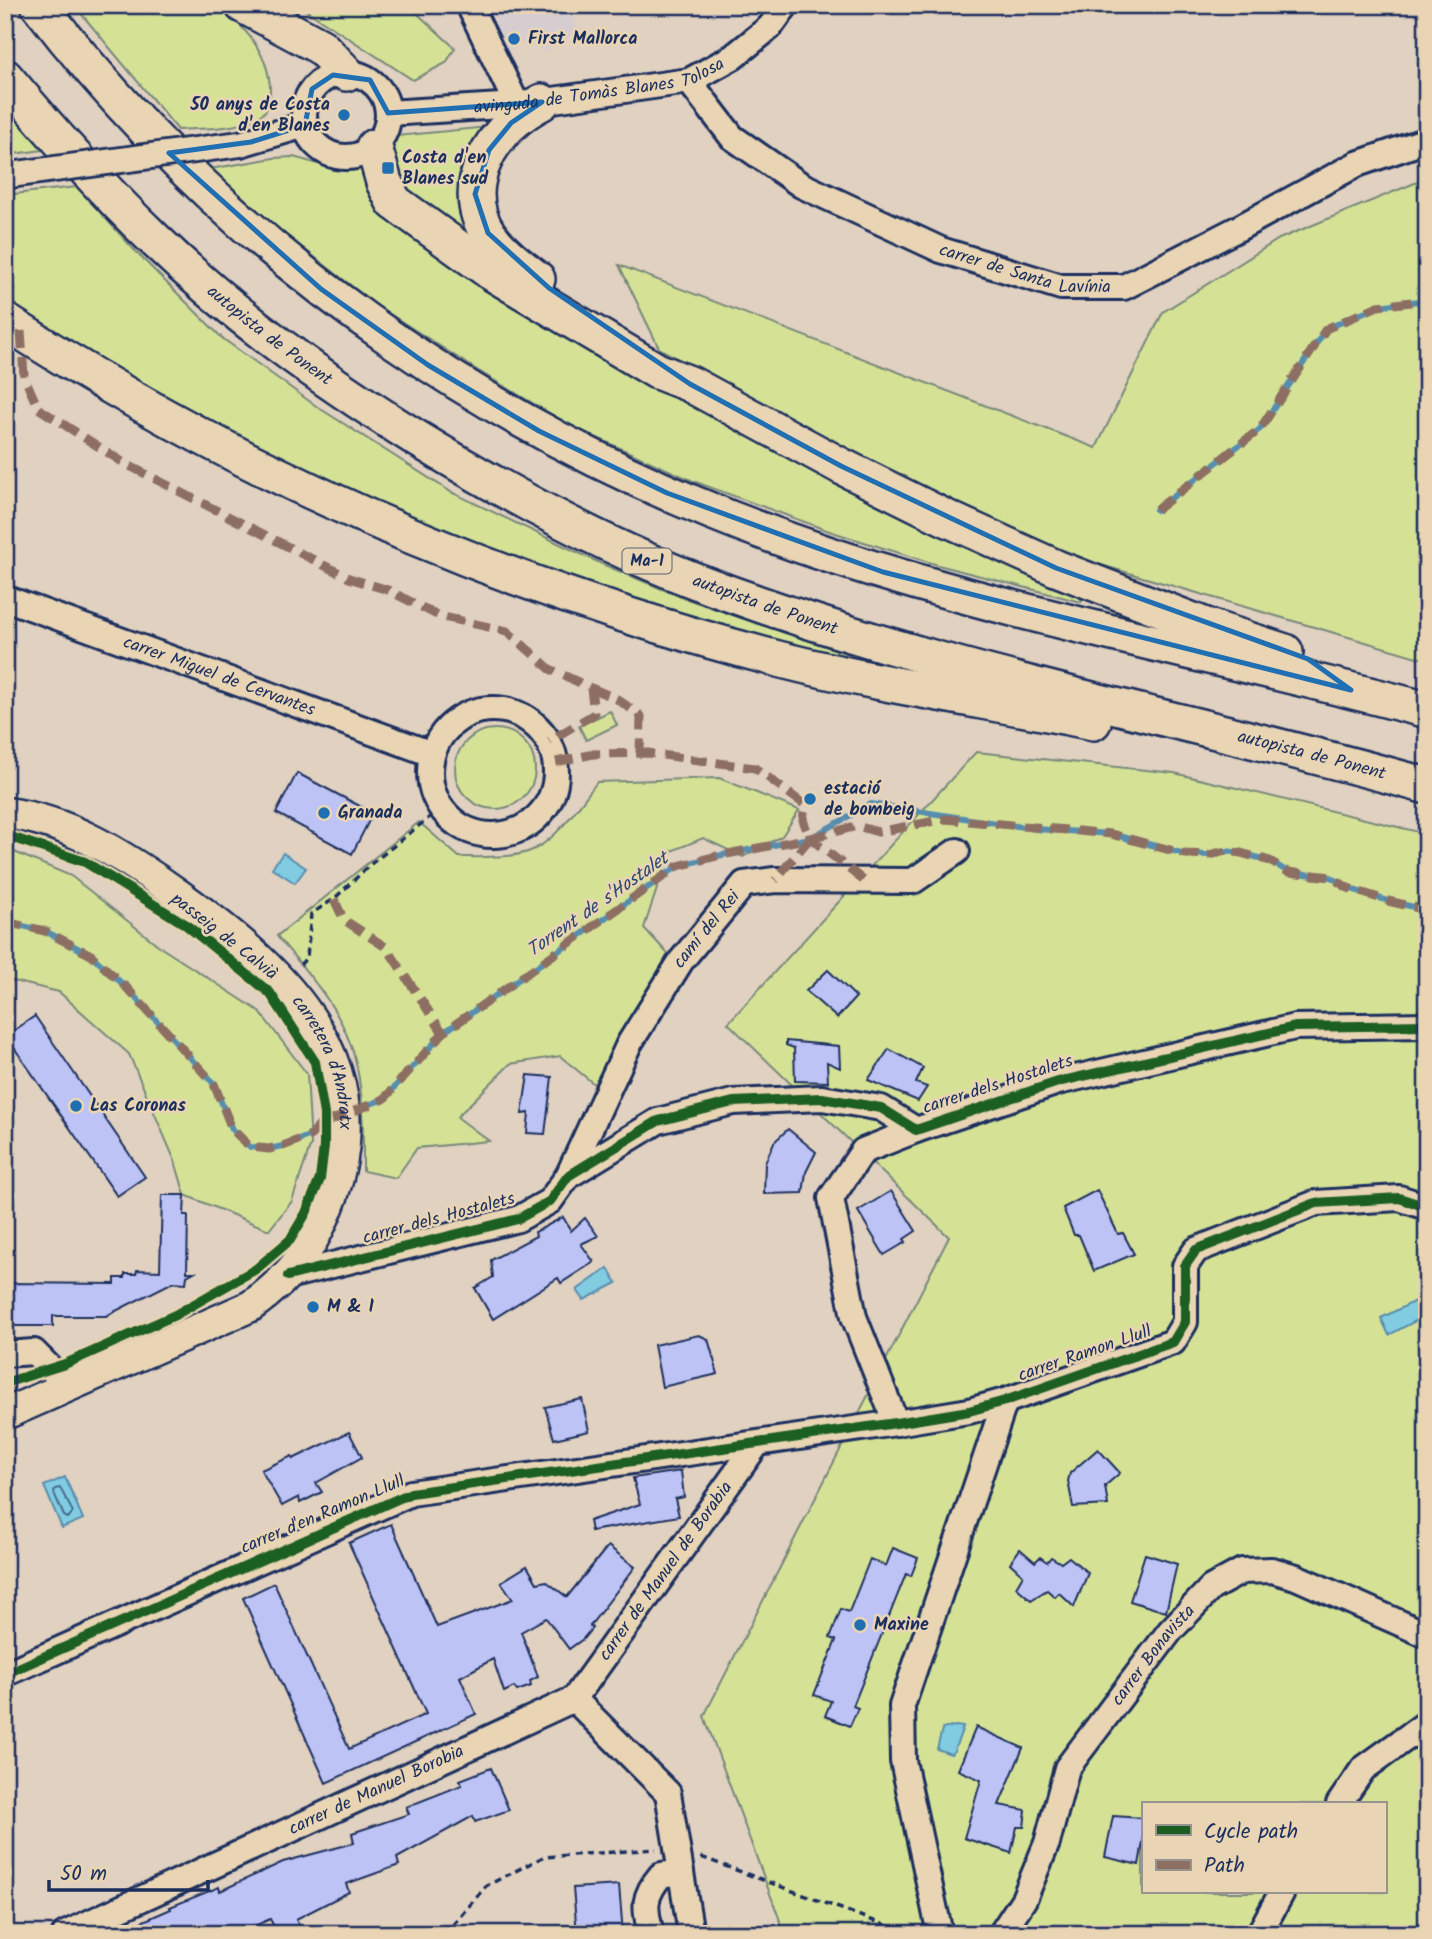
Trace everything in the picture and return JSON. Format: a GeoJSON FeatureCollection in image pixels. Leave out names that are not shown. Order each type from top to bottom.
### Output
{"type":"FeatureCollection","features":[{"type":"Feature","properties":{"kind":"highway"},"geometry":{"type":"LineString","coordinates":[[39,5],[97,77],[140,124],[226,209],[274,251],[321,289],[428,365],[486,402],[569,447],[667,493],[831,556],[990,602],[1427,710]]}},
{"type":"Feature","properties":{"kind":"highway"},"geometry":{"type":"LineString","coordinates":[[243,5],[321,47],[346,73]]}},
{"type":"Feature","properties":{"kind":"highway","name":"autopista de Ponent"},"geometry":{"type":"LineString","coordinates":[[5,76],[129,214],[201,281],[274,341],[338,390],[486,481],[591,536],[708,585],[864,638],[976,670],[1427,786]]}},
{"type":"Feature","properties":{"kind":"highway"},"geometry":{"type":"LineString","coordinates":[[529,104],[528,109],[510,123],[481,165],[475,194],[488,233],[515,262],[549,289],[662,362],[690,384]]}},
{"type":"Feature","properties":{"kind":"highway"},"geometry":{"type":"LineString","coordinates":[[374,147],[384,182],[394,202],[491,272],[657,371],[690,384],[841,466],[944,517],[1056,568],[1253,643],[1308,660],[1351,690]]}},
{"type":"Feature","properties":{"kind":"highway"},"geometry":{"type":"LineString","coordinates":[[5,321],[116,389],[265,469],[417,538],[559,593],[782,660],[877,682],[1140,732],[1427,805]]}},
{"type":"Feature","properties":{"kind":"main road","name":"carretera d'Andratx"},"geometry":{"type":"LineString","coordinates":[[5,813],[58,826],[92,839],[198,908],[246,946],[286,984],[316,1024],[335,1072],[345,1113],[346,1135],[343,1155],[324,1219],[307,1251],[288,1276],[251,1306],[5,1415]]}},
{"type":"Feature","properties":{"kind":"street"},"geometry":{"type":"LineString","coordinates":[[469,5],[529,104]]}},
{"type":"Feature","properties":{"kind":"street","name":"avinguda de Tomàs Blanes Tolosa"},"geometry":{"type":"LineString","coordinates":[[388,113],[529,104],[689,81],[733,57],[770,27],[786,5]]}},
{"type":"Feature","properties":{"kind":"street"},"geometry":{"type":"LineString","coordinates":[[346,73],[370,80],[386,100],[388,113],[382,137],[374,147],[355,156],[333,156],[310,139],[304,125],[303,113],[312,89],[322,80],[346,73]]}},
{"type":"Feature","properties":{"kind":"street","name":"carrer de Santa Lavínia"},"geometry":{"type":"LineString","coordinates":[[689,81],[732,137],[801,185],[941,250],[1061,287],[1124,288],[1357,164],[1427,140]]}},
{"type":"Feature","properties":{"kind":"street"},"geometry":{"type":"LineString","coordinates":[[8,176],[240,144],[304,125]]}},
{"type":"Feature","properties":{"kind":"street","name":"carrer Miguel de Cervantes"},"geometry":{"type":"LineString","coordinates":[[5,598],[432,754]]}},
{"type":"Feature","properties":{"kind":"street"},"geometry":{"type":"LineString","coordinates":[[497,709],[518,713],[536,725],[549,741],[556,762],[556,783],[550,802],[537,819],[520,831],[500,836],[479,835],[460,827],[441,808],[434,795],[430,775],[432,754],[442,735],[457,720],[476,711],[497,709]]}},
{"type":"Feature","properties":{"kind":"street","name":"camí del Rei"},"geometry":{"type":"LineString","coordinates":[[568,1176],[629,1044],[681,961],[744,884],[775,880],[913,881],[957,851]]}},
{"type":"Feature","properties":{"kind":"street","name":"carrer dels Hostalets"},"geometry":{"type":"LineString","coordinates":[[288,1276],[518,1219],[550,1200],[568,1176],[658,1121],[733,1102],[822,1098],[881,1108],[916,1130],[1058,1082],[1295,1027],[1427,1025]]}},
{"type":"Feature","properties":{"kind":"street"},"geometry":{"type":"LineString","coordinates":[[896,1423],[855,1317],[831,1198],[863,1151],[916,1130]]}},
{"type":"Feature","properties":{"kind":"street","name":"carrer Ramon Llull"},"geometry":{"type":"LineString","coordinates":[[757,1444],[969,1411],[1173,1342],[1185,1322],[1185,1266],[1196,1250],[1316,1203],[1399,1198],[1427,1207]]}},
{"type":"Feature","properties":{"kind":"street"},"geometry":{"type":"LineString","coordinates":[[5,1354],[34,1352],[68,1387]]}},
{"type":"Feature","properties":{"kind":"street"},"geometry":{"type":"LineString","coordinates":[[940,1934],[903,1761],[902,1706],[1005,1401]]}},
{"type":"Feature","properties":{"kind":"street","name":"carrer d'en Ramon Llull"},"geometry":{"type":"LineString","coordinates":[[5,1675],[411,1493],[757,1444]]}},
{"type":"Feature","properties":{"kind":"street","name":"carrer de Manuel de Borabia"},"geometry":{"type":"LineString","coordinates":[[574,1699],[757,1444]]}},
{"type":"Feature","properties":{"kind":"street","name":"carrer Bonavista"},"geometry":{"type":"LineString","coordinates":[[1001,1934],[1024,1899],[1047,1843],[1067,1768],[1170,1631],[1211,1588],[1242,1570],[1272,1570],[1296,1577],[1427,1635]]}},
{"type":"Feature","properties":{"kind":"street"},"geometry":{"type":"LineString","coordinates":[[574,1699],[668,1793],[691,1934]]}},
{"type":"Feature","properties":{"kind":"street","name":"carrer de Manuel Borobia"},"geometry":{"type":"LineString","coordinates":[[65,1934],[574,1699]]}},
{"type":"Feature","properties":{"kind":"street"},"geometry":{"type":"LineString","coordinates":[[1340,1802],[1363,1769],[1427,1723]]}},
{"type":"Feature","properties":{"kind":"street"},"geometry":{"type":"LineString","coordinates":[[651,1934],[647,1917],[647,1891],[661,1875],[681,1872]]}},
{"type":"Feature","properties":{"kind":"street"},"geometry":{"type":"LineString","coordinates":[[1259,1934],[1281,1894]]}},
{"type":"Feature","properties":{"kind":"path"},"geometry":{"type":"LineString","coordinates":[[286,984],[307,957],[311,914],[334,899],[371,864],[441,808]]}},
{"type":"Feature","properties":{"kind":"highlighted area"},"geometry":{"type":"Polygon","coordinates":[[[333,75],[370,80],[388,113],[542,102],[511,123],[489,150],[475,194],[488,233],[549,288],[690,384],[841,466],[1056,568],[1308,659],[1351,690],[883,572],[667,493],[539,431],[428,365],[321,289],[169,153],[251,142],[305,125],[312,89],[333,75]]]}},
{"type":"Feature","properties":{"kind":"shaded area"},"geometry":{"type":"Polygon","coordinates":[[[488,5],[565,5],[580,31],[542,53],[532,37],[504,54],[487,24],[496,19],[488,5]]]}},
{"type":"Feature","properties":{"kind":"green space"},"geometry":{"type":"Polygon","coordinates":[[[74,5],[217,5],[247,33],[262,55],[269,81],[270,98],[267,108],[258,117],[240,124],[178,130],[74,5]]]}},
{"type":"Feature","properties":{"kind":"green space"},"geometry":{"type":"Polygon","coordinates":[[[298,5],[408,5],[455,48],[446,63],[413,80],[298,5]]]}},
{"type":"Feature","properties":{"kind":"green space"},"geometry":{"type":"Polygon","coordinates":[[[5,106],[43,150],[5,155],[5,106]]]}},
{"type":"Feature","properties":{"kind":"green space"},"geometry":{"type":"Polygon","coordinates":[[[488,127],[481,246],[398,188],[386,157],[397,136],[488,127]]]}},
{"type":"Feature","properties":{"kind":"green space"},"geometry":{"type":"Polygon","coordinates":[[[293,157],[342,169],[373,164],[386,206],[1082,594],[1081,602],[938,565],[829,531],[693,481],[571,426],[376,305],[276,227],[210,169],[293,157]]]}},
{"type":"Feature","properties":{"kind":"green space"},"geometry":{"type":"Polygon","coordinates":[[[1427,178],[1427,660],[1067,555],[808,431],[659,348],[619,265],[1096,448],[1163,312],[1279,239],[1427,178]]]}},
{"type":"Feature","properties":{"kind":"green space"},"geometry":{"type":"Polygon","coordinates":[[[77,187],[137,253],[222,338],[316,406],[451,492],[602,564],[681,597],[872,662],[871,666],[746,635],[509,559],[339,487],[166,398],[5,304],[5,195],[77,187]]]}},
{"type":"Feature","properties":{"kind":"green space"},"geometry":{"type":"Polygon","coordinates":[[[610,711],[617,725],[586,740],[579,726],[610,711]]]}},
{"type":"Feature","properties":{"kind":"green space"},"geometry":{"type":"Polygon","coordinates":[[[487,729],[503,729],[524,740],[535,761],[535,777],[524,798],[503,809],[487,809],[473,803],[461,791],[455,777],[455,761],[461,747],[473,735],[487,729]]]}},
{"type":"Feature","properties":{"kind":"green space"},"geometry":{"type":"Polygon","coordinates":[[[976,752],[1174,773],[1427,834],[1427,1934],[785,1934],[704,1716],[949,1237],[728,1023],[976,752]]]}},
{"type":"Feature","properties":{"kind":"green space"},"geometry":{"type":"Polygon","coordinates":[[[719,778],[799,810],[782,836],[743,857],[703,838],[669,852],[644,928],[668,954],[594,1084],[560,1056],[510,1064],[457,1117],[489,1141],[417,1148],[396,1178],[363,1171],[362,1101],[352,1049],[333,1007],[277,936],[419,822],[459,857],[508,856],[527,852],[544,844],[569,819],[597,782],[719,778]]]}},
{"type":"Feature","properties":{"kind":"green space"},"geometry":{"type":"Polygon","coordinates":[[[5,848],[71,876],[163,949],[259,1011],[307,1074],[311,1144],[292,1201],[269,1230],[185,1195],[175,1161],[129,1054],[59,992],[5,979],[5,848]]]}},
{"type":"Feature","properties":{"kind":"water"},"geometry":{"type":"Polygon","coordinates":[[[283,853],[306,868],[295,883],[272,868],[283,853]]]}},
{"type":"Feature","properties":{"kind":"water"},"geometry":{"type":"Polygon","coordinates":[[[608,1268],[617,1283],[584,1300],[577,1290],[608,1268]]]}},
{"type":"Feature","properties":{"kind":"water"},"geometry":{"type":"Polygon","coordinates":[[[1415,1301],[1423,1317],[1389,1335],[1381,1318],[1415,1301]]]}},
{"type":"Feature","properties":{"kind":"water"},"geometry":{"type":"Polygon","coordinates":[[[65,1477],[83,1519],[62,1528],[44,1486],[65,1477]]]}},
{"type":"Feature","properties":{"kind":"water"},"geometry":{"type":"Polygon","coordinates":[[[963,1727],[954,1751],[951,1754],[937,1749],[942,1729],[963,1727]]]}},
{"type":"Feature","properties":{"kind":"building","name":"Granada"},"geometry":{"type":"Polygon","coordinates":[[[297,773],[373,813],[352,854],[276,813],[297,773]]]}},
{"type":"Feature","properties":{"kind":"building"},"geometry":{"type":"Polygon","coordinates":[[[828,970],[856,997],[837,1018],[806,991],[828,970]]]}},
{"type":"Feature","properties":{"kind":"building","name":"Las Coronas"},"geometry":{"type":"Polygon","coordinates":[[[35,1016],[145,1177],[117,1196],[6,1036],[35,1016]]]}},
{"type":"Feature","properties":{"kind":"building"},"geometry":{"type":"Polygon","coordinates":[[[786,1041],[839,1046],[840,1068],[827,1062],[828,1082],[795,1081],[794,1048],[786,1045],[786,1041]]]}},
{"type":"Feature","properties":{"kind":"building"},"geometry":{"type":"Polygon","coordinates":[[[889,1049],[923,1068],[916,1083],[927,1087],[918,1101],[868,1080],[889,1049]]]}},
{"type":"Feature","properties":{"kind":"building"},"geometry":{"type":"Polygon","coordinates":[[[528,1075],[552,1077],[545,1134],[527,1133],[529,1113],[522,1114],[528,1075]]]}},
{"type":"Feature","properties":{"kind":"building"},"geometry":{"type":"Polygon","coordinates":[[[788,1129],[816,1152],[806,1172],[803,1193],[764,1194],[765,1163],[774,1142],[788,1129]]]}},
{"type":"Feature","properties":{"kind":"building"},"geometry":{"type":"Polygon","coordinates":[[[1097,1190],[1118,1234],[1123,1233],[1134,1254],[1094,1271],[1079,1235],[1074,1235],[1063,1208],[1097,1190]]]}},
{"type":"Feature","properties":{"kind":"building"},"geometry":{"type":"Polygon","coordinates":[[[891,1191],[916,1231],[904,1239],[906,1242],[884,1255],[858,1211],[891,1191]]]}},
{"type":"Feature","properties":{"kind":"building"},"geometry":{"type":"Polygon","coordinates":[[[162,1195],[185,1195],[184,1215],[188,1215],[187,1272],[194,1272],[187,1276],[186,1283],[173,1282],[106,1316],[53,1316],[53,1326],[5,1326],[5,1283],[115,1284],[115,1278],[136,1274],[137,1270],[160,1271],[162,1195]]]}},
{"type":"Feature","properties":{"kind":"building"},"geometry":{"type":"Polygon","coordinates":[[[563,1217],[571,1231],[585,1218],[598,1236],[581,1244],[594,1262],[561,1283],[558,1278],[493,1319],[475,1288],[493,1277],[491,1260],[536,1236],[535,1232],[563,1217]]]}},
{"type":"Feature","properties":{"kind":"building"},"geometry":{"type":"Polygon","coordinates":[[[699,1335],[708,1339],[718,1374],[662,1387],[654,1345],[699,1335]]]}},
{"type":"Feature","properties":{"kind":"building"},"geometry":{"type":"Polygon","coordinates":[[[582,1399],[589,1431],[554,1439],[545,1407],[582,1399]]]}},
{"type":"Feature","properties":{"kind":"building"},"geometry":{"type":"Polygon","coordinates":[[[349,1432],[362,1457],[316,1483],[322,1492],[300,1503],[299,1497],[282,1506],[261,1470],[292,1456],[293,1459],[349,1432]]]}},
{"type":"Feature","properties":{"kind":"building"},"geometry":{"type":"Polygon","coordinates":[[[1098,1449],[1120,1473],[1105,1486],[1108,1505],[1073,1507],[1068,1481],[1070,1473],[1098,1449]]]}},
{"type":"Feature","properties":{"kind":"building"},"geometry":{"type":"Polygon","coordinates":[[[681,1471],[684,1497],[675,1499],[679,1516],[591,1531],[589,1521],[640,1504],[633,1478],[681,1471]]]}},
{"type":"Feature","properties":{"kind":"building"},"geometry":{"type":"Polygon","coordinates":[[[391,1524],[437,1627],[513,1599],[501,1582],[527,1566],[537,1583],[546,1581],[567,1597],[608,1546],[635,1567],[590,1626],[592,1628],[569,1649],[546,1618],[521,1632],[538,1677],[530,1681],[531,1686],[517,1691],[514,1687],[504,1692],[493,1659],[460,1677],[476,1714],[326,1783],[243,1598],[274,1583],[349,1749],[426,1714],[349,1543],[391,1524]]]}},
{"type":"Feature","properties":{"kind":"building","name":"Maxine"},"geometry":{"type":"Polygon","coordinates":[[[893,1548],[918,1558],[911,1576],[906,1574],[853,1706],[858,1708],[850,1726],[825,1716],[831,1701],[814,1695],[836,1640],[830,1638],[841,1609],[849,1612],[870,1559],[886,1566],[893,1548]]]}},
{"type":"Feature","properties":{"kind":"building"},"geometry":{"type":"Polygon","coordinates":[[[1020,1549],[1035,1562],[1040,1557],[1047,1562],[1051,1557],[1061,1563],[1069,1557],[1088,1573],[1074,1607],[1059,1593],[1055,1597],[1047,1590],[1031,1600],[1016,1587],[1023,1575],[1010,1563],[1020,1549]]]}},
{"type":"Feature","properties":{"kind":"building"},"geometry":{"type":"Polygon","coordinates":[[[1145,1554],[1177,1564],[1166,1612],[1130,1601],[1145,1554]]]}},
{"type":"Feature","properties":{"kind":"building"},"geometry":{"type":"Polygon","coordinates":[[[976,1727],[1023,1748],[999,1805],[1026,1810],[1024,1827],[1017,1827],[1011,1853],[964,1838],[981,1780],[958,1770],[976,1727]]]}},
{"type":"Feature","properties":{"kind":"building"},"geometry":{"type":"Polygon","coordinates":[[[491,1768],[509,1810],[475,1822],[473,1816],[397,1858],[399,1865],[346,1884],[349,1892],[296,1919],[300,1928],[287,1934],[278,1934],[270,1919],[236,1934],[114,1934],[171,1909],[170,1907],[219,1887],[220,1891],[283,1862],[354,1843],[352,1833],[409,1814],[406,1807],[462,1785],[460,1780],[491,1768]]]}},
{"type":"Feature","properties":{"kind":"building"},"geometry":{"type":"Polygon","coordinates":[[[1113,1816],[1142,1818],[1139,1865],[1105,1857],[1113,1816]]]}},
{"type":"Feature","properties":{"kind":"building"},"geometry":{"type":"Polygon","coordinates":[[[619,1885],[623,1934],[577,1934],[573,1888],[619,1885]]]}},
{"type":"Feature","properties":{"kind":"waterway"},"geometry":{"type":"LineString","coordinates":[[1156,510],[1260,429],[1326,329],[1378,306],[1427,300]]}},
{"type":"Feature","properties":{"kind":"waterway","name":"Torrent de s'Hostalet"},"geometry":{"type":"LineString","coordinates":[[352,1111],[384,1099],[443,1033],[678,866],[810,838],[871,804],[1036,829],[1111,834],[1185,854],[1209,855],[1226,851],[1241,853],[1270,861],[1288,872],[1331,877],[1348,888],[1427,910]]}},
{"type":"Feature","properties":{"kind":"waterway","name":"Torrent de s'Hostalet"},"geometry":{"type":"LineString","coordinates":[[5,922],[45,931],[91,955],[126,987],[214,1084],[232,1129],[250,1147],[269,1149],[283,1146],[311,1135],[320,1125],[335,1118]]}},
{"type":"Feature","properties":{"kind":"marked path"},"geometry":{"type":"LineString","coordinates":[[1156,510],[1260,429],[1326,329],[1378,306],[1427,300]]}},
{"type":"Feature","properties":{"kind":"marked path"},"geometry":{"type":"LineString","coordinates":[[21,331],[24,376],[38,408],[124,463],[349,578],[388,590],[439,616],[507,631],[550,669],[591,688],[594,714],[549,741]]}},
{"type":"Feature","properties":{"kind":"marked path"},"geometry":{"type":"LineString","coordinates":[[591,688],[617,699],[641,716],[640,753]]}},
{"type":"Feature","properties":{"kind":"marked path"},"geometry":{"type":"LineString","coordinates":[[556,762],[593,754],[648,753],[755,768],[805,805],[803,820],[810,838],[775,880]]}},
{"type":"Feature","properties":{"kind":"marked path"},"geometry":{"type":"LineString","coordinates":[[810,838],[857,826],[878,832],[945,819],[1111,834],[1185,854],[1209,855],[1226,851],[1241,853],[1270,861],[1288,872],[1331,877],[1348,888],[1427,910]]}},
{"type":"Feature","properties":{"kind":"marked path"},"geometry":{"type":"LineString","coordinates":[[5,922],[45,931],[91,955],[126,987],[214,1084],[232,1129],[250,1147],[269,1149],[311,1135],[320,1125],[384,1099],[443,1033],[678,866],[810,838],[864,881]]}},
{"type":"Feature","properties":{"kind":"marked path"},"geometry":{"type":"LineString","coordinates":[[334,899],[344,920],[387,948],[443,1033]]}},
{"type":"Feature","properties":{"kind":"cycle path","name":"passeig de Calvià"},"geometry":{"type":"LineString","coordinates":[[5,835],[85,862],[185,924],[270,993],[315,1062],[324,1114],[320,1179],[306,1213],[290,1240],[256,1269],[175,1315],[65,1364],[5,1383]]}},
{"type":"Feature","properties":{"kind":"cycle path"},"geometry":{"type":"LineString","coordinates":[[288,1276],[518,1219],[550,1201],[568,1176],[658,1121],[733,1102],[822,1098],[881,1108],[916,1130],[1058,1082],[1295,1027],[1427,1025]]}},
{"type":"Feature","properties":{"kind":"cycle path"},"geometry":{"type":"LineString","coordinates":[[5,1674],[411,1493],[896,1423],[969,1411],[1005,1401],[1173,1342],[1185,1322],[1185,1266],[1196,1250],[1316,1203],[1399,1198],[1427,1207]]}},
{"type":"Feature","properties":{"kind":"place","name":"First Mallorca"},"geometry":{"type":"Point","coordinates":[514,39]}},
{"type":"Feature","properties":{"kind":"place","name":"50 anys de Costa d'en Blanes"},"geometry":{"type":"Point","coordinates":[344,115]}},
{"type":"Feature","properties":{"kind":"place","name":"Costa d'en Blanes sud"},"geometry":{"type":"Point","coordinates":[388,168]}},
{"type":"Feature","properties":{"kind":"place","name":"estació de bombeig"},"geometry":{"type":"Point","coordinates":[810,799]}},
{"type":"Feature","properties":{"kind":"place","name":"Granada"},"geometry":{"type":"Point","coordinates":[324,813]}},
{"type":"Feature","properties":{"kind":"place","name":"Las Coronas"},"geometry":{"type":"Point","coordinates":[76,1106]}},
{"type":"Feature","properties":{"kind":"place","name":"M & I"},"geometry":{"type":"Point","coordinates":[313,1307]}},
{"type":"Feature","properties":{"kind":"place","name":"Maxine"},"geometry":{"type":"Point","coordinates":[860,1625]}}]}
